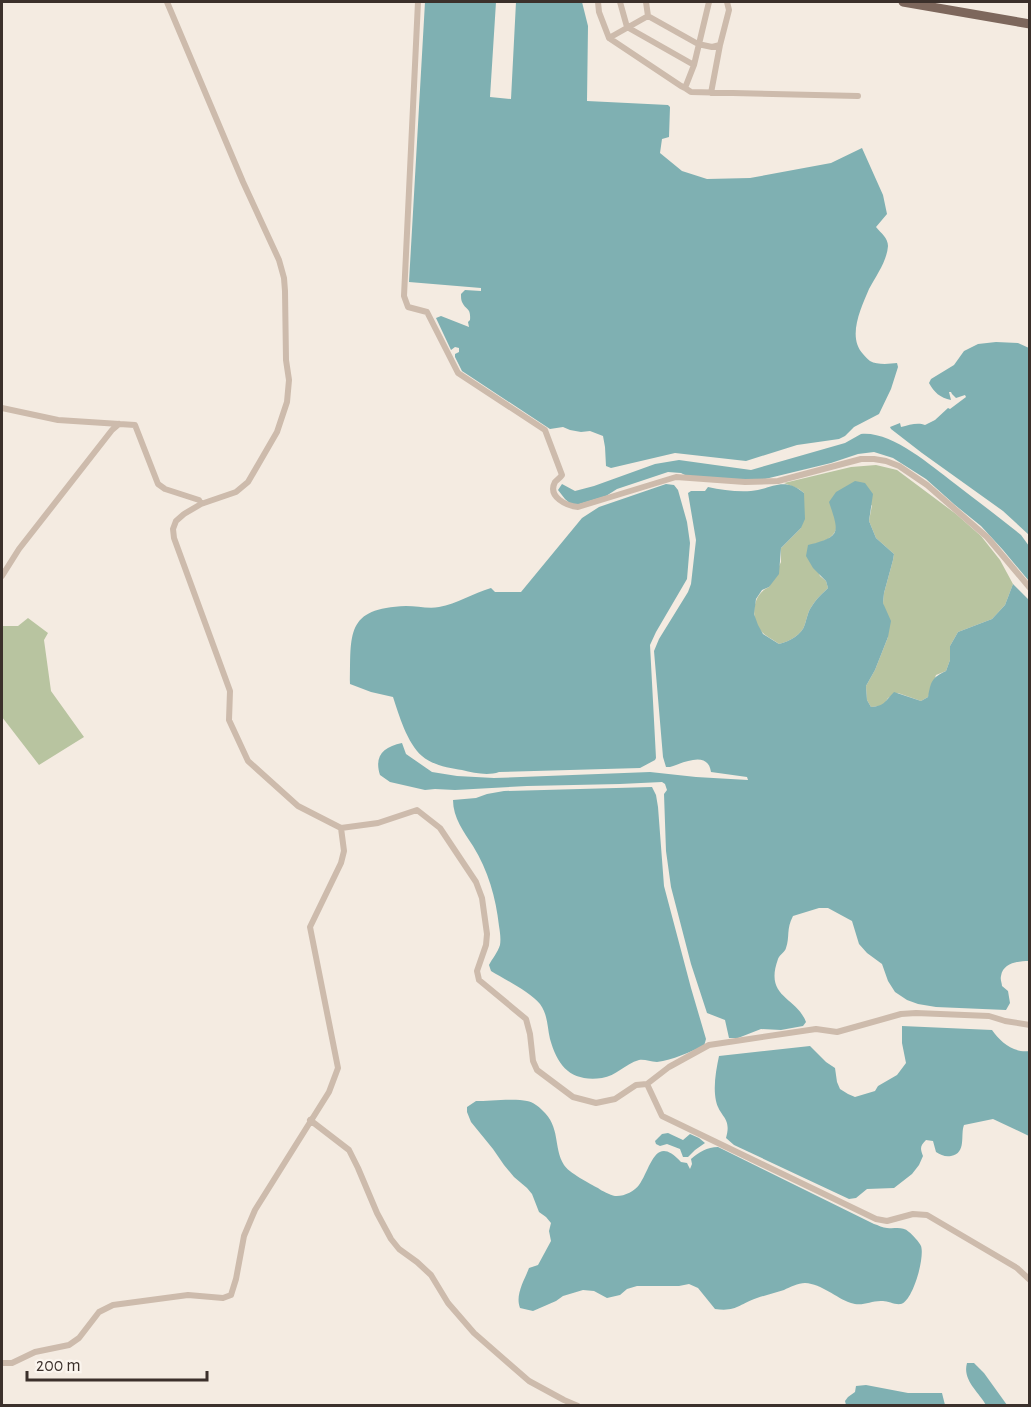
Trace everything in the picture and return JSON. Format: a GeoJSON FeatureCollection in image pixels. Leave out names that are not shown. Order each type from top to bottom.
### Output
{"type":"FeatureCollection","features":[{"type":"Feature","properties":{"kind":"main road"},"geometry":{"type":"LineString","coordinates":[[903,2],[1029,24]]}},
{"type":"Feature","properties":{"kind":"street"},"geometry":{"type":"LineString","coordinates":[[167,2],[243,182],[279,260],[284,278],[286,360],[289,380],[287,402],[277,432],[248,482],[236,492],[201,504],[184,514],[176,521],[173,529],[178,551],[230,691],[229,720],[248,761],[298,806],[341,828],[378,823],[417,810],[440,828],[476,882],[482,898],[487,934],[486,945],[477,971],[479,980],[526,1019],[533,1061],[537,1070],[573,1097],[596,1103],[615,1100],[636,1085],[647,1084],[669,1067],[709,1046],[816,1029],[837,1032],[901,1014],[989,1016],[1029,1025]]}},
{"type":"Feature","properties":{"kind":"street"},"geometry":{"type":"LineString","coordinates":[[418,2],[404,296],[408,307],[427,312],[458,373],[545,430],[562,475],[554,483],[553,491],[558,499],[569,506],[578,507],[676,477],[745,482],[778,481],[861,459],[886,461],[899,466],[927,485],[987,537],[1029,588]]}},
{"type":"Feature","properties":{"kind":"street"},"geometry":{"type":"LineString","coordinates":[[598,2],[599,12],[609,38],[691,92],[858,96]]}},
{"type":"Feature","properties":{"kind":"street"},"geometry":{"type":"LineString","coordinates":[[620,2],[627,27],[694,65]]}},
{"type":"Feature","properties":{"kind":"street"},"geometry":{"type":"LineString","coordinates":[[646,2],[648,16]]}},
{"type":"Feature","properties":{"kind":"street"},"geometry":{"type":"LineString","coordinates":[[685,88],[694,65],[709,2]]}},
{"type":"Feature","properties":{"kind":"street"},"geometry":{"type":"LineString","coordinates":[[711,93],[729,10],[727,2]]}},
{"type":"Feature","properties":{"kind":"street"},"geometry":{"type":"LineString","coordinates":[[609,38],[648,16]]}},
{"type":"Feature","properties":{"kind":"street"},"geometry":{"type":"LineString","coordinates":[[648,16],[698,44],[712,47],[720,45]]}},
{"type":"Feature","properties":{"kind":"street"},"geometry":{"type":"LineString","coordinates":[[2,408],[58,420],[135,425],[158,484],[165,489],[199,500],[201,504]]}},
{"type":"Feature","properties":{"kind":"street"},"geometry":{"type":"LineString","coordinates":[[2,576],[19,549],[119,424]]}},
{"type":"Feature","properties":{"kind":"street"},"geometry":{"type":"LineString","coordinates":[[2,1363],[12,1363],[35,1352],[69,1345],[79,1338],[99,1312],[113,1305],[188,1295],[223,1298],[231,1295],[244,1236],[255,1210],[329,1092],[338,1068],[310,927],[341,863],[344,851],[341,828]]}},
{"type":"Feature","properties":{"kind":"street"},"geometry":{"type":"LineString","coordinates":[[647,1084],[662,1116],[876,1219],[887,1221],[913,1214],[927,1215],[1017,1268],[1029,1280]]}},
{"type":"Feature","properties":{"kind":"street"},"geometry":{"type":"LineString","coordinates":[[310,1120],[349,1150],[377,1213],[392,1239],[399,1249],[431,1275],[448,1303],[474,1333],[529,1381],[578,1406]]}},
{"type":"Feature","properties":{"kind":"green space"},"geometry":{"type":"Polygon","coordinates":[[[876,465],[897,470],[956,514],[981,536],[1000,560],[1013,584],[1005,605],[992,619],[958,632],[950,646],[950,660],[946,671],[936,675],[928,697],[921,701],[898,693],[888,698],[881,706],[871,707],[867,700],[866,686],[888,637],[883,603],[894,554],[876,538],[869,521],[872,505],[837,526],[830,537],[808,546],[820,576],[826,581],[828,588],[811,608],[798,634],[779,644],[759,628],[754,608],[759,595],[769,587],[781,562],[781,548],[801,528],[804,493],[784,483],[851,467],[876,465]]]}},
{"type":"Feature","properties":{"kind":"green space"},"geometry":{"type":"Polygon","coordinates":[[[28,618],[48,633],[44,640],[51,691],[84,737],[39,765],[2,717],[2,626],[18,626],[28,618]]]}},
{"type":"Feature","properties":{"kind":"water"},"geometry":{"type":"Polygon","coordinates":[[[425,2],[496,2],[490,97],[511,99],[516,2],[582,2],[588,26],[587,101],[668,105],[670,107],[669,137],[662,139],[660,153],[682,171],[707,179],[750,178],[831,163],[862,148],[883,195],[887,214],[876,227],[886,238],[888,246],[883,263],[859,313],[856,339],[858,347],[870,361],[880,364],[897,363],[898,367],[879,414],[854,427],[839,439],[797,445],[746,461],[675,453],[611,468],[606,466],[603,436],[590,431],[581,432],[563,427],[550,429],[462,371],[455,357],[459,348],[455,347],[451,350],[436,318],[441,316],[469,327],[470,313],[462,302],[461,294],[465,290],[481,291],[481,288],[409,282],[425,2]]]}},
{"type":"Feature","properties":{"kind":"water"},"geometry":{"type":"Polygon","coordinates":[[[1018,343],[1029,348],[1029,535],[1003,511],[890,427],[900,423],[901,427],[925,425],[966,397],[965,395],[956,398],[949,392],[951,400],[944,398],[935,392],[929,383],[931,379],[954,365],[964,351],[978,344],[1018,343]]]}},
{"type":"Feature","properties":{"kind":"water"},"geometry":{"type":"Polygon","coordinates":[[[861,434],[873,435],[898,443],[934,467],[1021,535],[1029,546],[1029,581],[981,526],[926,479],[893,458],[874,452],[858,454],[753,482],[668,472],[573,506],[558,490],[562,484],[575,491],[655,464],[679,460],[751,470],[845,443],[861,434]]]}},
{"type":"Feature","properties":{"kind":"water"},"geometry":{"type":"Polygon","coordinates":[[[855,481],[865,483],[873,494],[869,521],[876,538],[894,554],[883,603],[891,621],[888,637],[866,686],[867,700],[871,707],[882,704],[894,692],[921,701],[928,697],[932,681],[946,671],[950,660],[950,646],[958,632],[992,619],[1005,605],[1013,584],[1029,600],[1029,961],[1012,964],[1002,972],[1002,986],[1008,991],[1010,1003],[1006,1010],[918,1004],[895,992],[882,964],[859,944],[852,921],[828,908],[819,908],[793,916],[786,948],[778,959],[775,972],[778,989],[801,1013],[806,1022],[803,1026],[781,1030],[761,1029],[738,1038],[729,1038],[725,1020],[707,1013],[691,964],[671,887],[666,851],[664,794],[667,790],[665,784],[662,782],[425,790],[390,782],[380,775],[379,758],[385,750],[402,743],[406,754],[432,772],[457,776],[494,778],[650,772],[748,780],[747,777],[711,772],[709,765],[700,760],[666,767],[663,757],[654,651],[691,584],[696,540],[688,493],[705,491],[708,487],[746,491],[784,484],[804,493],[805,519],[801,528],[781,548],[779,574],[756,599],[754,614],[758,625],[763,634],[779,644],[791,639],[801,631],[811,608],[828,588],[826,581],[813,568],[806,556],[808,545],[827,539],[835,532],[835,520],[829,502],[836,492],[855,481]]]}},
{"type":"Feature","properties":{"kind":"water"},"geometry":{"type":"Polygon","coordinates":[[[666,484],[674,485],[678,490],[690,543],[687,579],[650,645],[655,760],[640,768],[490,774],[446,767],[422,756],[412,744],[393,697],[350,684],[352,638],[362,618],[386,608],[439,607],[491,588],[495,592],[521,592],[582,518],[599,507],[666,484]]]}},
{"type":"Feature","properties":{"kind":"water"},"geometry":{"type":"Polygon","coordinates":[[[652,787],[658,807],[664,886],[706,1039],[704,1046],[669,1060],[657,1062],[639,1060],[607,1077],[582,1078],[567,1070],[557,1057],[550,1039],[546,1016],[536,999],[491,971],[489,965],[500,943],[496,905],[487,874],[457,819],[453,800],[476,798],[504,791],[652,787]]]}},
{"type":"Feature","properties":{"kind":"water"},"geometry":{"type":"Polygon","coordinates":[[[902,1026],[992,1030],[1008,1046],[1029,1051],[1029,1136],[993,1119],[964,1125],[961,1148],[956,1154],[947,1156],[940,1154],[936,1152],[933,1141],[926,1140],[921,1147],[923,1156],[919,1165],[912,1174],[894,1188],[867,1189],[856,1198],[849,1199],[734,1145],[726,1138],[727,1122],[718,1107],[715,1096],[719,1056],[810,1046],[835,1068],[840,1089],[855,1097],[875,1091],[878,1086],[897,1075],[906,1063],[902,1043],[902,1026]]]}},
{"type":"Feature","properties":{"kind":"water"},"geometry":{"type":"Polygon","coordinates":[[[516,1100],[535,1104],[552,1123],[561,1158],[566,1168],[606,1193],[615,1196],[625,1195],[637,1187],[659,1152],[665,1151],[672,1154],[681,1162],[687,1163],[690,1169],[691,1159],[694,1156],[707,1149],[718,1147],[874,1224],[885,1228],[906,1230],[919,1243],[922,1252],[914,1287],[901,1304],[879,1301],[855,1304],[817,1286],[805,1283],[722,1310],[715,1309],[698,1288],[689,1284],[637,1286],[627,1289],[620,1295],[607,1298],[594,1291],[583,1290],[563,1296],[533,1311],[520,1308],[519,1293],[529,1268],[538,1265],[551,1241],[549,1231],[551,1223],[539,1212],[532,1194],[514,1177],[471,1122],[467,1107],[476,1101],[516,1100]]]}},
{"type":"Feature","properties":{"kind":"water"},"geometry":{"type":"Polygon","coordinates":[[[668,1133],[683,1140],[690,1134],[705,1143],[688,1157],[683,1157],[680,1149],[667,1144],[660,1146],[656,1144],[655,1141],[662,1134],[668,1133]]]}},
{"type":"Feature","properties":{"kind":"water"},"geometry":{"type":"Polygon","coordinates":[[[967,1363],[974,1363],[984,1373],[1007,1405],[986,1405],[969,1380],[967,1363]]]}},
{"type":"Feature","properties":{"kind":"water"},"geometry":{"type":"Polygon","coordinates":[[[866,1385],[908,1393],[942,1393],[945,1405],[846,1405],[845,1401],[855,1392],[856,1386],[866,1385]]]}}]}
